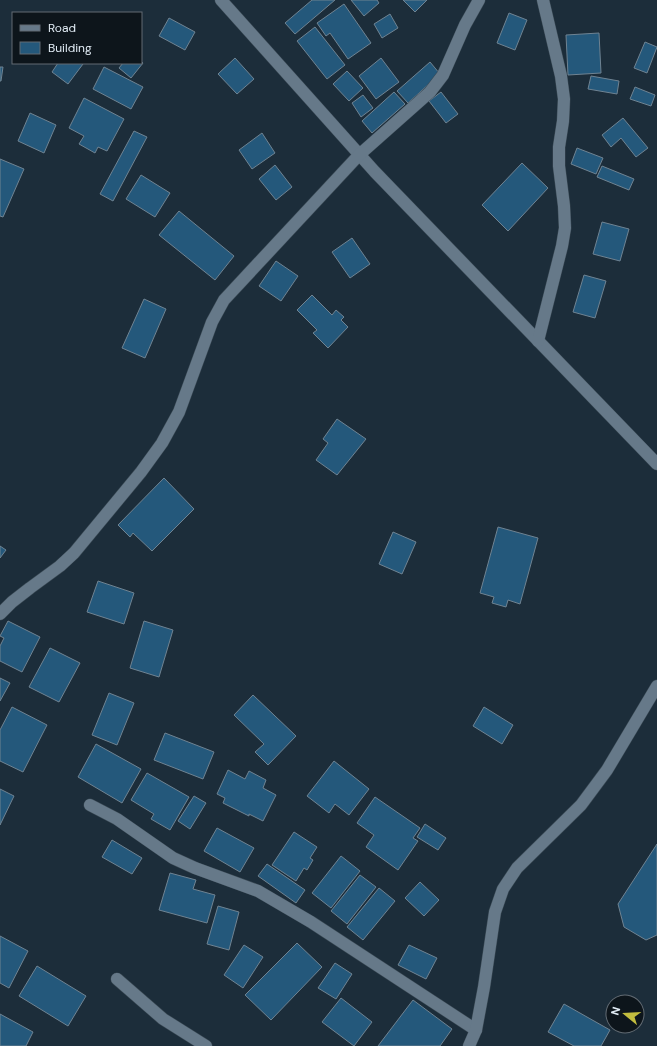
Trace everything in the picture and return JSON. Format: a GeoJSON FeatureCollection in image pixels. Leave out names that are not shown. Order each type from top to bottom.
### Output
{"type":"FeatureCollection","features":[{"type":"Feature","properties":{"kind":"street"},"geometry":{"type":"LineString","coordinates":[[220,0],[358,155],[657,464]]}},
{"type":"Feature","properties":{"kind":"street"},"geometry":{"type":"LineString","coordinates":[[0,614],[18,597],[60,566],[74,553],[141,472],[162,443],[179,412],[212,322],[224,300],[358,155],[430,92],[443,75],[465,25],[479,0]]}},
{"type":"Feature","properties":{"kind":"street"},"geometry":{"type":"LineString","coordinates":[[538,341],[562,246],[564,228],[564,206],[559,166],[559,147],[563,121],[564,99],[561,76],[543,0]]}},
{"type":"Feature","properties":{"kind":"street"},"geometry":{"type":"LineString","coordinates":[[469,1046],[476,1030],[495,912],[503,889],[517,868],[581,805],[607,770],[657,686]]}},
{"type":"Feature","properties":{"kind":"street"},"geometry":{"type":"LineString","coordinates":[[90,805],[117,819],[173,858],[195,868],[258,891],[311,922],[476,1030]]}},
{"type":"Feature","properties":{"kind":"street"},"geometry":{"type":"LineString","coordinates":[[117,980],[163,1019],[206,1046]]}},
{"type":"Feature","properties":{"kind":"building"},"geometry":{"type":"Polygon","coordinates":[[[312,0],[335,0],[295,34],[285,23],[312,0]]]}},
{"type":"Feature","properties":{"kind":"building"},"geometry":{"type":"Polygon","coordinates":[[[351,0],[377,0],[379,3],[364,16],[351,0]]]}},
{"type":"Feature","properties":{"kind":"building"},"geometry":{"type":"Polygon","coordinates":[[[403,0],[427,0],[415,12],[403,0]]]}},
{"type":"Feature","properties":{"kind":"building"},"geometry":{"type":"Polygon","coordinates":[[[344,4],[371,43],[348,59],[330,33],[326,36],[317,23],[344,4]]]}},
{"type":"Feature","properties":{"kind":"building"},"geometry":{"type":"Polygon","coordinates":[[[509,13],[527,20],[515,50],[497,43],[509,13]]]}},
{"type":"Feature","properties":{"kind":"building"},"geometry":{"type":"Polygon","coordinates":[[[390,14],[398,28],[382,38],[374,24],[390,14]]]}},
{"type":"Feature","properties":{"kind":"building"},"geometry":{"type":"Polygon","coordinates":[[[169,18],[195,32],[185,50],[159,36],[169,18]]]}},
{"type":"Feature","properties":{"kind":"building"},"geometry":{"type":"Polygon","coordinates":[[[315,27],[345,65],[327,79],[297,41],[315,27]]]}},
{"type":"Feature","properties":{"kind":"building"},"geometry":{"type":"Polygon","coordinates":[[[599,33],[601,73],[568,75],[566,35],[599,33]]]}},
{"type":"Feature","properties":{"kind":"building"},"geometry":{"type":"Polygon","coordinates":[[[645,42],[657,47],[647,73],[634,68],[645,42]]]}},
{"type":"Feature","properties":{"kind":"building"},"geometry":{"type":"Polygon","coordinates":[[[235,58],[254,79],[237,94],[218,74],[235,58]]]}},
{"type":"Feature","properties":{"kind":"building"},"geometry":{"type":"Polygon","coordinates":[[[381,58],[399,82],[376,99],[359,76],[381,58]]]}},
{"type":"Feature","properties":{"kind":"building"},"geometry":{"type":"Polygon","coordinates":[[[430,62],[440,74],[408,103],[397,91],[430,62]]]}},
{"type":"Feature","properties":{"kind":"building"},"geometry":{"type":"Polygon","coordinates":[[[143,63],[131,78],[119,68],[122,64],[143,63]]]}},
{"type":"Feature","properties":{"kind":"building"},"geometry":{"type":"Polygon","coordinates":[[[57,64],[83,64],[68,84],[52,72],[57,64]]]}},
{"type":"Feature","properties":{"kind":"building"},"geometry":{"type":"Polygon","coordinates":[[[0,67],[3,67],[1,81],[0,81],[0,67]]]}},
{"type":"Feature","properties":{"kind":"building"},"geometry":{"type":"Polygon","coordinates":[[[104,67],[143,87],[131,109],[93,89],[104,67]]]}},
{"type":"Feature","properties":{"kind":"building"},"geometry":{"type":"Polygon","coordinates":[[[347,71],[363,88],[349,101],[333,84],[347,71]]]}},
{"type":"Feature","properties":{"kind":"building"},"geometry":{"type":"Polygon","coordinates":[[[591,76],[619,81],[617,94],[588,89],[591,76]]]}},
{"type":"Feature","properties":{"kind":"building"},"geometry":{"type":"Polygon","coordinates":[[[635,87],[655,95],[651,106],[630,99],[635,87]]]}},
{"type":"Feature","properties":{"kind":"building"},"geometry":{"type":"Polygon","coordinates":[[[394,92],[405,104],[372,133],[362,121],[394,92]]]}},
{"type":"Feature","properties":{"kind":"building"},"geometry":{"type":"Polygon","coordinates":[[[441,92],[458,114],[446,123],[429,101],[441,92]]]}},
{"type":"Feature","properties":{"kind":"building"},"geometry":{"type":"Polygon","coordinates":[[[363,95],[373,108],[361,117],[352,103],[363,95]]]}},
{"type":"Feature","properties":{"kind":"building"},"geometry":{"type":"Polygon","coordinates":[[[84,98],[124,119],[107,151],[98,147],[95,153],[79,144],[84,136],[69,128],[84,98]]]}},
{"type":"Feature","properties":{"kind":"building"},"geometry":{"type":"Polygon","coordinates":[[[30,113],[56,125],[44,153],[18,141],[30,113]]]}},
{"type":"Feature","properties":{"kind":"building"},"geometry":{"type":"Polygon","coordinates":[[[623,118],[648,148],[636,157],[621,138],[611,147],[602,135],[623,118]]]}},
{"type":"Feature","properties":{"kind":"building"},"geometry":{"type":"Polygon","coordinates":[[[134,131],[147,137],[113,201],[100,194],[134,131]]]}},
{"type":"Feature","properties":{"kind":"building"},"geometry":{"type":"Polygon","coordinates":[[[262,133],[275,153],[252,169],[239,150],[262,133]]]}},
{"type":"Feature","properties":{"kind":"building"},"geometry":{"type":"Polygon","coordinates":[[[577,148],[603,158],[596,174],[571,164],[577,148]]]}},
{"type":"Feature","properties":{"kind":"building"},"geometry":{"type":"Polygon","coordinates":[[[0,159],[24,169],[3,217],[0,216],[0,159]]]}},
{"type":"Feature","properties":{"kind":"building"},"geometry":{"type":"Polygon","coordinates":[[[522,163],[548,188],[508,231],[482,205],[522,163]]]}},
{"type":"Feature","properties":{"kind":"building"},"geometry":{"type":"Polygon","coordinates":[[[275,165],[292,187],[276,200],[259,179],[275,165]]]}},
{"type":"Feature","properties":{"kind":"building"},"geometry":{"type":"Polygon","coordinates":[[[602,166],[634,179],[629,190],[597,177],[602,166]]]}},
{"type":"Feature","properties":{"kind":"building"},"geometry":{"type":"Polygon","coordinates":[[[141,175],[170,193],[155,217],[126,199],[141,175]]]}},
{"type":"Feature","properties":{"kind":"building"},"geometry":{"type":"Polygon","coordinates":[[[179,211],[234,256],[215,280],[159,235],[179,211]]]}},
{"type":"Feature","properties":{"kind":"building"},"geometry":{"type":"Polygon","coordinates":[[[602,222],[629,229],[620,261],[593,254],[602,222]]]}},
{"type":"Feature","properties":{"kind":"building"},"geometry":{"type":"Polygon","coordinates":[[[352,238],[370,264],[350,278],[332,252],[352,238]]]}},
{"type":"Feature","properties":{"kind":"building"},"geometry":{"type":"Polygon","coordinates":[[[276,261],[298,276],[281,301],[259,286],[276,261]]]}},
{"type":"Feature","properties":{"kind":"building"},"geometry":{"type":"Polygon","coordinates":[[[584,275],[606,281],[595,318],[573,312],[584,275]]]}},
{"type":"Feature","properties":{"kind":"building"},"geometry":{"type":"Polygon","coordinates":[[[312,295],[332,315],[336,310],[344,317],[341,320],[348,327],[328,348],[313,333],[317,330],[297,310],[312,295]]]}},
{"type":"Feature","properties":{"kind":"building"},"geometry":{"type":"Polygon","coordinates":[[[144,299],[166,309],[145,358],[122,348],[144,299]]]}},
{"type":"Feature","properties":{"kind":"building"},"geometry":{"type":"Polygon","coordinates":[[[337,419],[366,439],[337,475],[316,460],[328,443],[323,439],[337,419]]]}},
{"type":"Feature","properties":{"kind":"building"},"geometry":{"type":"Polygon","coordinates":[[[164,478],[194,509],[152,551],[133,533],[130,537],[118,525],[164,478]]]}},
{"type":"Feature","properties":{"kind":"building"},"geometry":{"type":"Polygon","coordinates":[[[498,527],[538,538],[520,604],[508,600],[506,607],[492,603],[494,597],[480,593],[498,527]]]}},
{"type":"Feature","properties":{"kind":"building"},"geometry":{"type":"Polygon","coordinates":[[[393,532],[416,542],[402,574],[379,564],[393,532]]]}},
{"type":"Feature","properties":{"kind":"building"},"geometry":{"type":"Polygon","coordinates":[[[0,546],[6,550],[0,558],[0,546]]]}},
{"type":"Feature","properties":{"kind":"building"},"geometry":{"type":"Polygon","coordinates":[[[98,581],[134,593],[124,624],[87,612],[98,581]]]}},
{"type":"Feature","properties":{"kind":"building"},"geometry":{"type":"Polygon","coordinates":[[[8,621],[40,637],[22,672],[0,661],[0,646],[4,638],[0,636],[8,621]]]}},
{"type":"Feature","properties":{"kind":"building"},"geometry":{"type":"Polygon","coordinates":[[[144,621],[173,630],[159,677],[130,668],[144,621]]]}},
{"type":"Feature","properties":{"kind":"building"},"geometry":{"type":"Polygon","coordinates":[[[50,648],[80,663],[59,702],[29,687],[50,648]]]}},
{"type":"Feature","properties":{"kind":"building"},"geometry":{"type":"Polygon","coordinates":[[[0,678],[10,683],[0,701],[0,678]]]}},
{"type":"Feature","properties":{"kind":"building"},"geometry":{"type":"Polygon","coordinates":[[[109,693],[134,703],[117,745],[92,735],[109,693]]]}},
{"type":"Feature","properties":{"kind":"building"},"geometry":{"type":"Polygon","coordinates":[[[253,695],[296,736],[268,765],[255,752],[264,744],[234,715],[253,695]]]}},
{"type":"Feature","properties":{"kind":"building"},"geometry":{"type":"Polygon","coordinates":[[[12,707],[47,725],[23,772],[0,761],[0,730],[12,707]]]}},
{"type":"Feature","properties":{"kind":"building"},"geometry":{"type":"Polygon","coordinates":[[[484,707],[513,725],[502,744],[473,726],[484,707]]]}},
{"type":"Feature","properties":{"kind":"building"},"geometry":{"type":"Polygon","coordinates":[[[165,733],[214,752],[203,779],[154,760],[165,733]]]}},
{"type":"Feature","properties":{"kind":"building"},"geometry":{"type":"Polygon","coordinates":[[[96,744],[141,769],[122,803],[78,777],[96,744]]]}},
{"type":"Feature","properties":{"kind":"building"},"geometry":{"type":"Polygon","coordinates":[[[334,761],[369,789],[349,815],[335,804],[329,813],[307,796],[334,761]]]}},
{"type":"Feature","properties":{"kind":"building"},"geometry":{"type":"Polygon","coordinates":[[[228,770],[245,779],[249,771],[266,780],[263,788],[276,795],[263,821],[223,803],[225,798],[217,794],[228,770]]]}},
{"type":"Feature","properties":{"kind":"building"},"geometry":{"type":"Polygon","coordinates":[[[147,773],[189,797],[170,830],[151,819],[154,814],[131,800],[147,773]]]}},
{"type":"Feature","properties":{"kind":"building"},"geometry":{"type":"Polygon","coordinates":[[[0,789],[14,796],[0,825],[0,789]]]}},
{"type":"Feature","properties":{"kind":"building"},"geometry":{"type":"Polygon","coordinates":[[[194,796],[206,803],[190,829],[178,821],[194,796]]]}},
{"type":"Feature","properties":{"kind":"building"},"geometry":{"type":"Polygon","coordinates":[[[375,797],[420,828],[413,838],[418,841],[398,870],[366,847],[374,835],[357,823],[375,797]]]}},
{"type":"Feature","properties":{"kind":"building"},"geometry":{"type":"Polygon","coordinates":[[[425,824],[446,838],[438,850],[417,837],[425,824]]]}},
{"type":"Feature","properties":{"kind":"building"},"geometry":{"type":"Polygon","coordinates":[[[217,828],[254,848],[240,872],[204,851],[217,828]]]}},
{"type":"Feature","properties":{"kind":"building"},"geometry":{"type":"Polygon","coordinates":[[[294,832],[317,847],[310,858],[313,860],[307,870],[304,868],[296,881],[272,865],[294,832]]]}},
{"type":"Feature","properties":{"kind":"building"},"geometry":{"type":"Polygon","coordinates":[[[112,840],[142,858],[132,874],[102,857],[112,840]]]}},
{"type":"Feature","properties":{"kind":"building"},"geometry":{"type":"Polygon","coordinates":[[[657,844],[657,935],[646,940],[624,927],[618,904],[657,844]]]}},
{"type":"Feature","properties":{"kind":"building"},"geometry":{"type":"Polygon","coordinates":[[[341,856],[360,871],[331,908],[312,893],[341,856]]]}},
{"type":"Feature","properties":{"kind":"building"},"geometry":{"type":"Polygon","coordinates":[[[267,864],[305,890],[296,903],[258,876],[267,864]]]}},
{"type":"Feature","properties":{"kind":"building"},"geometry":{"type":"Polygon","coordinates":[[[170,873],[196,880],[193,889],[215,895],[207,923],[159,910],[170,873]]]}},
{"type":"Feature","properties":{"kind":"building"},"geometry":{"type":"Polygon","coordinates":[[[360,875],[376,887],[347,924],[331,911],[360,875]]]}},
{"type":"Feature","properties":{"kind":"building"},"geometry":{"type":"Polygon","coordinates":[[[420,882],[439,900],[424,916],[405,898],[420,882]]]}},
{"type":"Feature","properties":{"kind":"building"},"geometry":{"type":"Polygon","coordinates":[[[379,888],[395,901],[363,940],[347,927],[379,888]]]}},
{"type":"Feature","properties":{"kind":"building"},"geometry":{"type":"Polygon","coordinates":[[[218,906],[239,912],[229,950],[207,944],[218,906]]]}},
{"type":"Feature","properties":{"kind":"building"},"geometry":{"type":"Polygon","coordinates":[[[0,936],[28,951],[9,988],[0,983],[0,936]]]}},
{"type":"Feature","properties":{"kind":"building"},"geometry":{"type":"Polygon","coordinates":[[[297,943],[322,967],[271,1020],[245,995],[297,943]]]}},
{"type":"Feature","properties":{"kind":"building"},"geometry":{"type":"Polygon","coordinates":[[[244,945],[263,957],[243,988],[224,975],[244,945]]]}},
{"type":"Feature","properties":{"kind":"building"},"geometry":{"type":"Polygon","coordinates":[[[409,945],[437,958],[426,979],[398,965],[409,945]]]}},
{"type":"Feature","properties":{"kind":"building"},"geometry":{"type":"Polygon","coordinates":[[[335,963],[352,974],[336,999],[318,988],[335,963]]]}},
{"type":"Feature","properties":{"kind":"building"},"geometry":{"type":"Polygon","coordinates":[[[37,966],[86,996],[68,1026],[19,996],[37,966]]]}},
{"type":"Feature","properties":{"kind":"building"},"geometry":{"type":"Polygon","coordinates":[[[341,998],[372,1022],[354,1046],[322,1022],[341,998]]]}},
{"type":"Feature","properties":{"kind":"building"},"geometry":{"type":"Polygon","coordinates":[[[413,1000],[452,1029],[440,1046],[378,1046],[413,1000]]]}},
{"type":"Feature","properties":{"kind":"building"},"geometry":{"type":"Polygon","coordinates":[[[564,1004],[605,1027],[605,1034],[608,1034],[601,1046],[574,1046],[548,1032],[564,1004]]]}},
{"type":"Feature","properties":{"kind":"building"},"geometry":{"type":"Polygon","coordinates":[[[0,1014],[33,1032],[26,1046],[0,1046],[0,1014]]]}}]}
